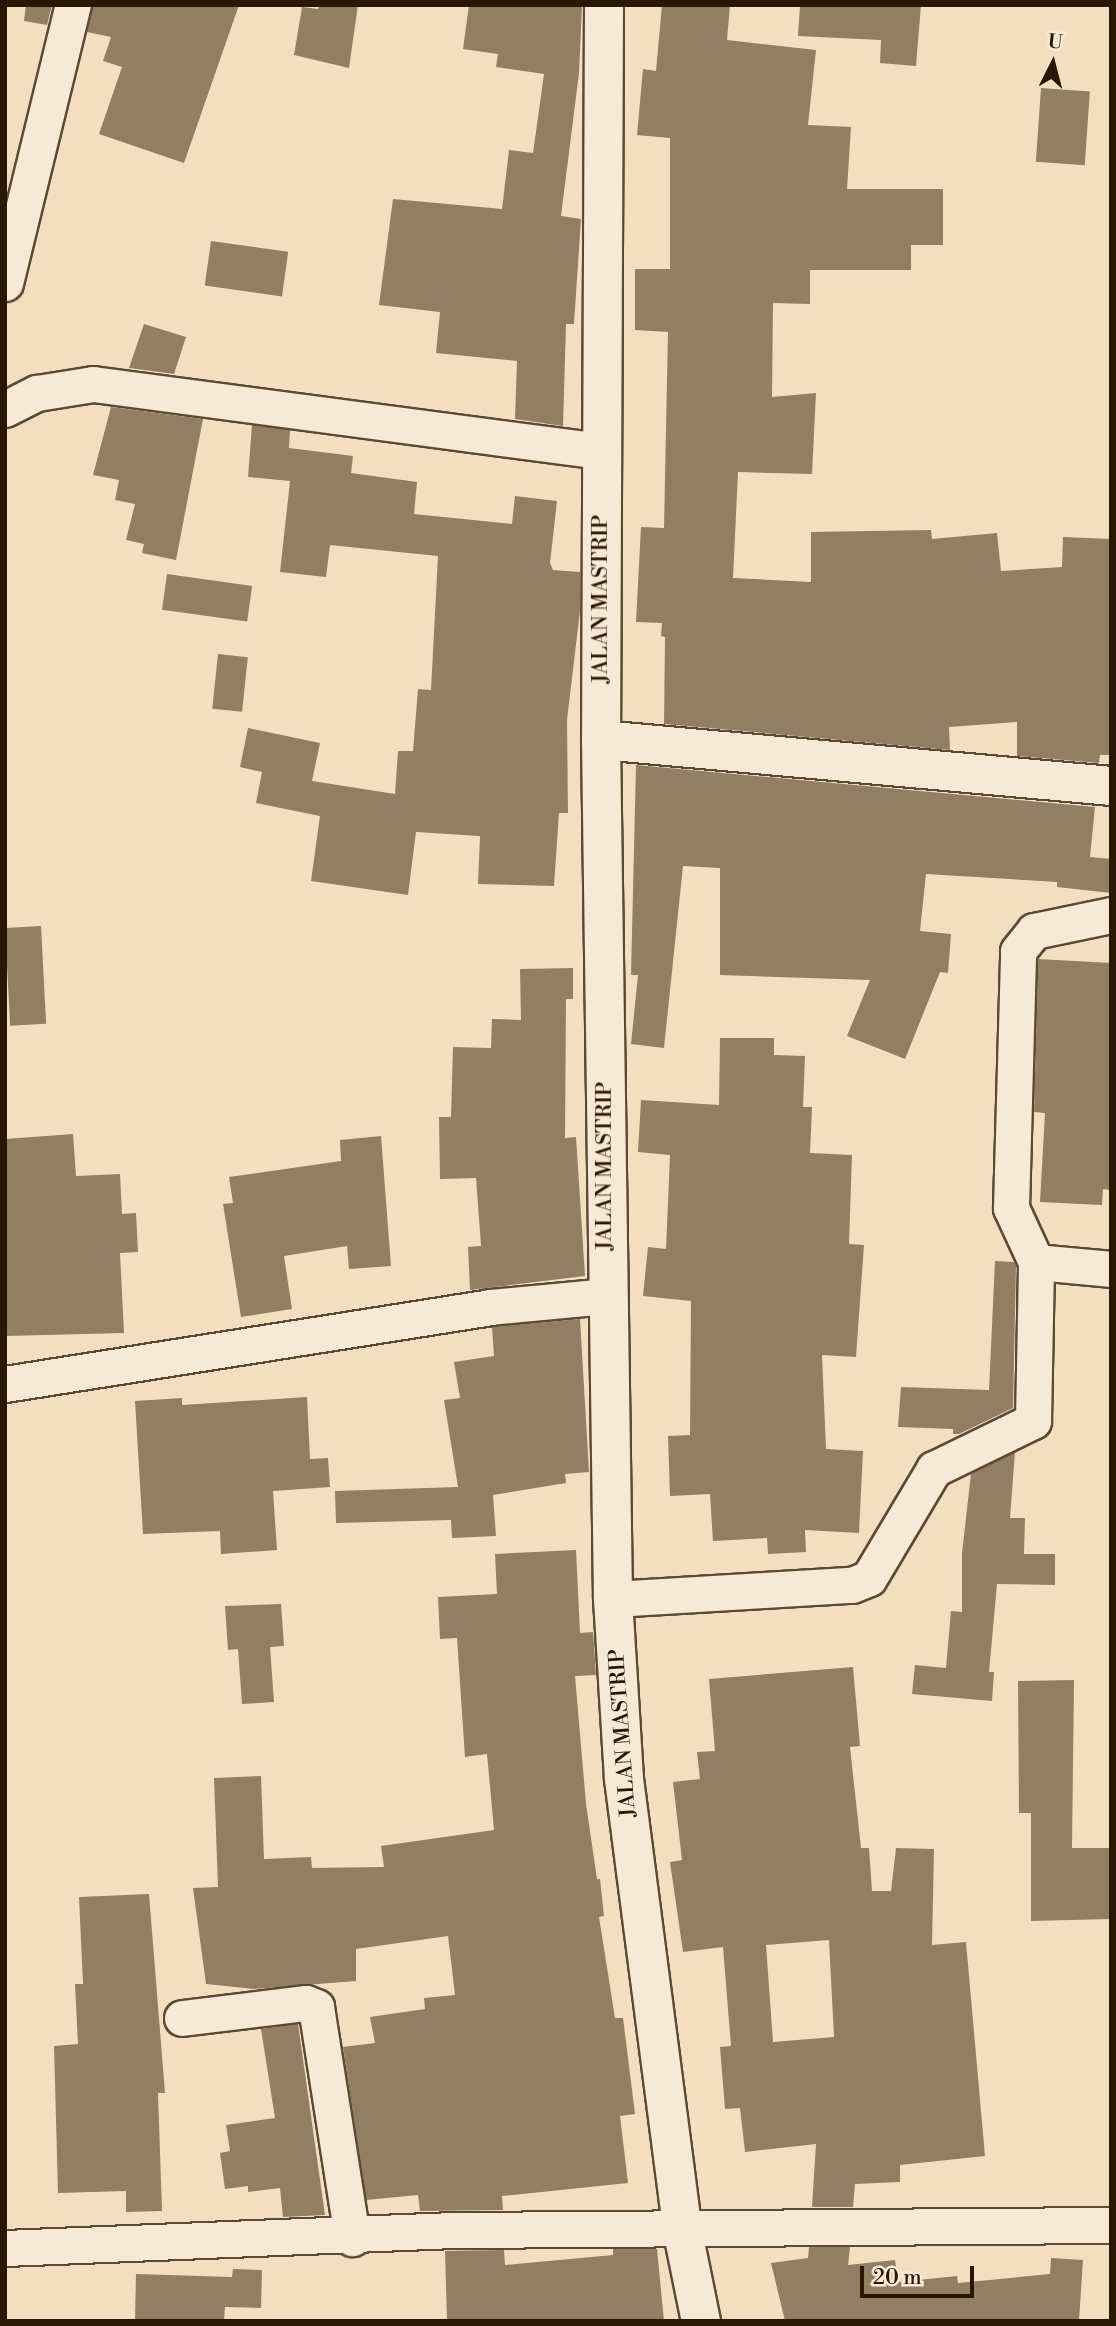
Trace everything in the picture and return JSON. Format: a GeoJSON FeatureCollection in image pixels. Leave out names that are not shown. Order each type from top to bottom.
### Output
{"type":"FeatureCollection","features":[{"type":"Feature","properties":{"kind":"main road","name":"JALAN MASTRIP"},"geometry":{"type":"LineString","coordinates":[[604,5],[600,451],[601,740],[606,1296],[613,1599],[624,1779],[681,2228],[701,2321]]}},
{"type":"Feature","properties":{"kind":"main road"},"geometry":{"type":"LineString","coordinates":[[601,740],[1111,786]]}},
{"type":"Feature","properties":{"kind":"street"},"geometry":{"type":"LineString","coordinates":[[5,283],[73,5]]}},
{"type":"Feature","properties":{"kind":"street"},"geometry":{"type":"LineString","coordinates":[[5,409],[37,393],[93,384],[600,451]]}},
{"type":"Feature","properties":{"kind":"street"},"geometry":{"type":"LineString","coordinates":[[613,1599],[852,1585],[869,1578],[934,1469],[1014,1434],[1033,1421],[1036,1262],[1011,1208],[1018,951],[1034,931],[1111,915]]}},
{"type":"Feature","properties":{"kind":"street"},"geometry":{"type":"LineString","coordinates":[[1036,1262],[1111,1269]]}},
{"type":"Feature","properties":{"kind":"street"},"geometry":{"type":"LineString","coordinates":[[5,1384],[490,1307],[606,1296]]}},
{"type":"Feature","properties":{"kind":"street"},"geometry":{"type":"LineString","coordinates":[[181,2018],[306,2003],[316,2007],[352,2238]]}},
{"type":"Feature","properties":{"kind":"street"},"geometry":{"type":"LineString","coordinates":[[5,2248],[352,2238],[459,2230],[1111,2225]]}},
{"type":"Feature","properties":{"kind":"building"},"geometry":{"type":"Polygon","coordinates":[[[26,5],[52,5],[47,25],[24,21],[26,5]]]}},
{"type":"Feature","properties":{"kind":"building"},"geometry":{"type":"Polygon","coordinates":[[[93,5],[239,5],[184,163],[99,134],[122,67],[103,61],[111,37],[87,32],[93,5]]]}},
{"type":"Feature","properties":{"kind":"building"},"geometry":{"type":"Polygon","coordinates":[[[319,5],[358,5],[349,68],[294,55],[302,7],[318,9],[319,5]]]}},
{"type":"Feature","properties":{"kind":"building"},"geometry":{"type":"Polygon","coordinates":[[[469,5],[582,5],[579,73],[561,216],[581,219],[574,324],[566,324],[563,426],[515,419],[517,361],[436,353],[440,312],[379,305],[393,199],[502,209],[509,150],[533,153],[544,74],[496,67],[498,54],[463,49],[469,5]]]}},
{"type":"Feature","properties":{"kind":"building"},"geometry":{"type":"Polygon","coordinates":[[[662,5],[730,5],[727,40],[816,50],[808,125],[851,127],[847,189],[943,189],[943,245],[911,245],[911,270],[810,270],[810,304],[773,303],[772,397],[816,393],[812,474],[738,472],[733,578],[811,582],[811,532],[931,530],[932,539],[997,533],[1001,571],[1062,567],[1063,537],[1111,539],[1111,755],[1100,755],[1099,763],[1017,756],[1017,722],[949,727],[950,750],[664,724],[665,637],[661,636],[662,623],[636,622],[641,527],[664,528],[668,332],[635,330],[635,269],[670,269],[670,138],[637,135],[643,69],[656,71],[662,5]]]}},
{"type":"Feature","properties":{"kind":"building"},"geometry":{"type":"Polygon","coordinates":[[[800,5],[921,5],[916,66],[880,63],[881,40],[798,36],[800,5]]]}},
{"type":"Feature","properties":{"kind":"building"},"geometry":{"type":"Polygon","coordinates":[[[1041,88],[1090,91],[1085,165],[1036,162],[1041,88]]]}},
{"type":"Feature","properties":{"kind":"building"},"geometry":{"type":"Polygon","coordinates":[[[211,241],[288,252],[282,296],[205,286],[211,241]]]}},
{"type":"Feature","properties":{"kind":"building"},"geometry":{"type":"Polygon","coordinates":[[[144,324],[186,337],[174,374],[129,368],[144,324]]]}},
{"type":"Feature","properties":{"kind":"building"},"geometry":{"type":"Polygon","coordinates":[[[111,407],[203,419],[176,560],[142,553],[144,544],[126,540],[135,504],[115,500],[119,480],[93,475],[111,407]]]}},
{"type":"Feature","properties":{"kind":"building"},"geometry":{"type":"Polygon","coordinates":[[[252,425],[290,430],[289,448],[353,456],[351,473],[417,482],[414,514],[512,524],[515,496],[557,501],[550,563],[553,570],[580,572],[580,611],[567,720],[568,813],[559,813],[554,886],[478,884],[480,836],[416,832],[408,895],[311,881],[320,816],[256,803],[262,772],[240,767],[248,728],[320,743],[312,781],[395,794],[398,751],[413,751],[418,689],[431,690],[438,556],[330,545],[326,577],[280,572],[290,481],[248,477],[252,425]]]}},
{"type":"Feature","properties":{"kind":"building"},"geometry":{"type":"Polygon","coordinates":[[[167,574],[252,586],[247,622],[162,610],[167,574]]]}},
{"type":"Feature","properties":{"kind":"building"},"geometry":{"type":"Polygon","coordinates":[[[218,654],[248,657],[242,712],[212,709],[218,654]]]}},
{"type":"Feature","properties":{"kind":"building"},"geometry":{"type":"Polygon","coordinates":[[[636,765],[1095,807],[1090,857],[1111,859],[1111,893],[1057,887],[1057,882],[926,874],[920,931],[951,934],[948,973],[940,972],[905,1059],[847,1036],[870,980],[720,975],[720,868],[683,866],[664,1048],[631,1044],[638,975],[631,975],[636,765]]]}},
{"type":"Feature","properties":{"kind":"building"},"geometry":{"type":"Polygon","coordinates":[[[41,926],[46,1024],[10,1026],[5,928],[41,926]]]}},
{"type":"Feature","properties":{"kind":"building"},"geometry":{"type":"Polygon","coordinates":[[[1038,959],[1111,963],[1111,1190],[1103,1189],[1102,1205],[1040,1202],[1045,1113],[1034,1112],[1038,959]]]}},
{"type":"Feature","properties":{"kind":"building"},"geometry":{"type":"Polygon","coordinates":[[[573,968],[573,999],[566,999],[565,1138],[576,1137],[585,1276],[470,1290],[468,1247],[481,1246],[476,1178],[440,1179],[439,1117],[451,1117],[453,1047],[491,1048],[492,1019],[521,1020],[520,969],[573,968]]]}},
{"type":"Feature","properties":{"kind":"building"},"geometry":{"type":"Polygon","coordinates":[[[720,1038],[774,1038],[774,1055],[805,1056],[803,1107],[812,1107],[810,1153],[852,1155],[849,1244],[864,1245],[856,1357],[822,1355],[826,1449],[863,1451],[859,1533],[805,1530],[806,1552],[768,1554],[767,1538],[713,1541],[710,1494],[670,1496],[668,1436],[690,1435],[691,1301],[643,1296],[648,1247],[666,1249],[670,1155],[638,1152],[641,1100],[719,1105],[720,1038]]]}},
{"type":"Feature","properties":{"kind":"building"},"geometry":{"type":"Polygon","coordinates":[[[73,1134],[76,1176],[120,1174],[122,1214],[136,1213],[138,1252],[120,1253],[124,1333],[5,1336],[5,1139],[73,1134]]]}},
{"type":"Feature","properties":{"kind":"building"},"geometry":{"type":"Polygon","coordinates":[[[381,1136],[391,1266],[349,1269],[347,1246],[284,1256],[292,1309],[241,1317],[223,1204],[233,1203],[229,1177],[341,1161],[340,1140],[381,1136]]]}},
{"type":"Feature","properties":{"kind":"building"},"geometry":{"type":"Polygon","coordinates":[[[995,1261],[1014,1262],[1016,1266],[1013,1408],[959,1434],[953,1434],[953,1429],[898,1427],[901,1387],[989,1390],[995,1261]]]}},
{"type":"Feature","properties":{"kind":"building"},"geometry":{"type":"Polygon","coordinates":[[[580,1319],[589,1472],[565,1474],[566,1483],[493,1495],[496,1536],[452,1538],[451,1520],[336,1523],[335,1491],[458,1487],[444,1400],[460,1398],[454,1362],[494,1356],[492,1327],[580,1319]]]}},
{"type":"Feature","properties":{"kind":"building"},"geometry":{"type":"Polygon","coordinates":[[[307,1397],[310,1459],[328,1458],[330,1487],[273,1491],[277,1550],[221,1554],[220,1531],[143,1534],[135,1401],[182,1398],[182,1405],[307,1397]]]}},
{"type":"Feature","properties":{"kind":"building"},"geometry":{"type":"Polygon","coordinates":[[[1015,1452],[1010,1518],[1025,1518],[1024,1554],[1055,1554],[1055,1585],[997,1584],[989,1672],[994,1672],[992,1701],[912,1694],[915,1665],[946,1668],[951,1611],[962,1612],[962,1553],[971,1474],[1015,1452]]]}},
{"type":"Feature","properties":{"kind":"building"},"geometry":{"type":"Polygon","coordinates":[[[576,1550],[580,1633],[593,1632],[596,1675],[575,1676],[586,1804],[597,1879],[600,1879],[604,1916],[599,1917],[615,2018],[623,2018],[635,2114],[620,2116],[628,2183],[502,2196],[503,2210],[420,2211],[418,2195],[366,2200],[343,2047],[375,2043],[370,2017],[425,2009],[424,1998],[455,1995],[448,1936],[356,1949],[356,1981],[254,1989],[206,1984],[193,1888],[218,1887],[214,1778],[261,1776],[264,1859],[311,1857],[312,1868],[384,1867],[381,1846],[494,1830],[487,1754],[465,1757],[457,1638],[440,1639],[438,1597],[497,1594],[495,1554],[576,1550]]]}},
{"type":"Feature","properties":{"kind":"building"},"geometry":{"type":"Polygon","coordinates":[[[281,1604],[284,1646],[270,1647],[274,1702],[242,1704],[238,1649],[228,1650],[225,1606],[281,1604]]]}},
{"type":"Feature","properties":{"kind":"building"},"geometry":{"type":"Polygon","coordinates":[[[853,1667],[860,1746],[850,1747],[861,1848],[869,1848],[872,1891],[891,1891],[896,1848],[934,1849],[932,1945],[966,1942],[985,2156],[900,2165],[900,2182],[855,2184],[853,2207],[812,2207],[816,2144],[745,2152],[740,2108],[725,2109],[720,2047],[731,2046],[723,1947],[683,1952],[670,1862],[682,1860],[673,1782],[700,1779],[697,1752],[715,1751],[709,1679],[853,1667]],[[829,1940],[766,1945],[773,2042],[834,2037],[829,1940]]]}},
{"type":"Feature","properties":{"kind":"building"},"geometry":{"type":"Polygon","coordinates":[[[1074,1680],[1072,1848],[1111,1848],[1111,1919],[1031,1921],[1031,1813],[1019,1813],[1018,1681],[1074,1680]]]}},
{"type":"Feature","properties":{"kind":"building"},"geometry":{"type":"Polygon","coordinates":[[[149,1894],[165,2093],[158,2093],[162,2211],[126,2212],[126,2191],[58,2193],[54,2046],[78,2044],[75,1984],[83,1984],[79,1897],[149,1894]]]}},
{"type":"Feature","properties":{"kind":"building"},"geometry":{"type":"Polygon","coordinates":[[[298,2024],[325,2215],[283,2217],[280,2188],[248,2192],[248,2186],[225,2189],[220,2153],[230,2151],[226,2125],[275,2118],[261,2029],[298,2024]]]}},
{"type":"Feature","properties":{"kind":"building"},"geometry":{"type":"Polygon","coordinates":[[[809,2247],[850,2247],[848,2265],[895,2260],[898,2282],[957,2276],[958,2283],[1050,2274],[1051,2258],[1083,2260],[1079,2321],[785,2321],[771,2263],[808,2258],[809,2247]]]}},
{"type":"Feature","properties":{"kind":"building"},"geometry":{"type":"Polygon","coordinates":[[[613,2249],[657,2249],[664,2321],[447,2321],[445,2251],[504,2250],[505,2265],[613,2255],[613,2249]]]}},
{"type":"Feature","properties":{"kind":"building"},"geometry":{"type":"Polygon","coordinates":[[[233,2269],[262,2270],[261,2308],[225,2307],[224,2321],[135,2321],[136,2274],[232,2277],[233,2269]]]}}]}
